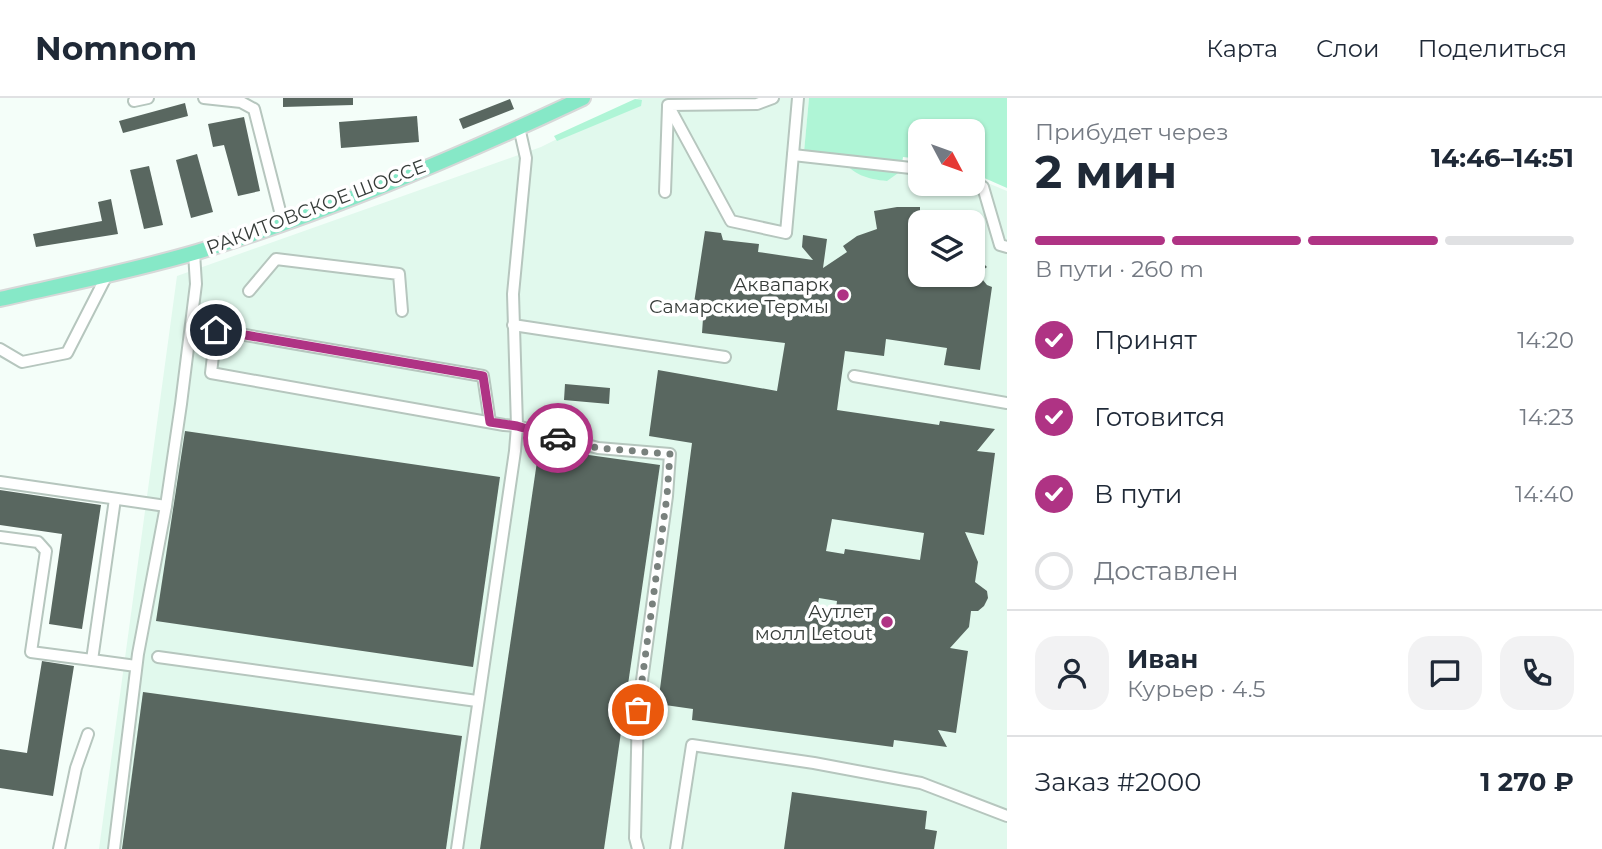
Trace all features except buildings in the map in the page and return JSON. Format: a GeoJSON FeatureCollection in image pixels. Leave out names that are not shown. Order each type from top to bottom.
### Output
{"type":"FeatureCollection","features":[{"type":"Feature","properties":{"kind":"main road","name":"РАКИТОВСКОЕ ШОССЕ"},"geometry":{"type":"LineString","coordinates":[[0,299],[194,253],[284,223],[360,194],[583,98]]}},
{"type":"Feature","properties":{"kind":"lane"},"geometry":{"type":"LineString","coordinates":[[134,102],[148,98]]}},
{"type":"Feature","properties":{"kind":"lane"},"geometry":{"type":"LineString","coordinates":[[204,98],[241,102],[254,109],[284,223]]}},
{"type":"Feature","properties":{"kind":"lane"},"geometry":{"type":"LineString","coordinates":[[667,102],[757,104],[773,98]]}},
{"type":"Feature","properties":{"kind":"lane"},"geometry":{"type":"LineString","coordinates":[[667,102],[731,222],[786,233],[799,98]]}},
{"type":"Feature","properties":{"kind":"lane"},"geometry":{"type":"LineString","coordinates":[[665,192],[667,102]]}},
{"type":"Feature","properties":{"kind":"lane"},"geometry":{"type":"LineString","coordinates":[[457,849],[515,451],[517,426],[513,294],[526,158],[519,127]]}},
{"type":"Feature","properties":{"kind":"lane"},"geometry":{"type":"LineString","coordinates":[[793,155],[908,168]]}},
{"type":"Feature","properties":{"kind":"lane"},"geometry":{"type":"LineString","coordinates":[[985,194],[1000,245],[1007,247]]}},
{"type":"Feature","properties":{"kind":"lane"},"geometry":{"type":"LineString","coordinates":[[114,849],[136,666],[166,506],[181,404],[196,284],[194,253]]}},
{"type":"Feature","properties":{"kind":"lane"},"geometry":{"type":"LineString","coordinates":[[249,291],[276,259],[399,274],[402,311]]}},
{"type":"Feature","properties":{"kind":"lane"},"geometry":{"type":"LineString","coordinates":[[0,349],[22,362],[67,353],[107,275]]}},
{"type":"Feature","properties":{"kind":"lane"},"geometry":{"type":"LineString","coordinates":[[513,325],[725,357]]}},
{"type":"Feature","properties":{"kind":"lane"},"geometry":{"type":"LineString","coordinates":[[490,422],[483,376],[216,330],[211,373],[490,422],[517,426],[598,448],[670,454],[667,496],[638,710],[635,838],[638,849]]}},
{"type":"Feature","properties":{"kind":"lane"},"geometry":{"type":"LineString","coordinates":[[854,376],[1007,403]]}},
{"type":"Feature","properties":{"kind":"lane"},"geometry":{"type":"LineString","coordinates":[[0,482],[166,506]]}},
{"type":"Feature","properties":{"kind":"lane"},"geometry":{"type":"LineString","coordinates":[[92,660],[115,499]]}},
{"type":"Feature","properties":{"kind":"lane"},"geometry":{"type":"LineString","coordinates":[[0,537],[38,542],[47,551],[31,652],[136,666]]}},
{"type":"Feature","properties":{"kind":"lane"},"geometry":{"type":"LineString","coordinates":[[158,657],[477,701]]}},
{"type":"Feature","properties":{"kind":"lane"},"geometry":{"type":"LineString","coordinates":[[59,849],[76,768],[89,734]]}},
{"type":"Feature","properties":{"kind":"lane"},"geometry":{"type":"LineString","coordinates":[[676,849],[692,745],[921,783],[1007,816]]}},
{"type":"Feature","properties":{"kind":"shaded area"},"geometry":{"type":"Polygon","coordinates":[[[639,98],[809,98],[804,152],[908,164],[908,196],[985,196],[985,182],[1007,191],[1007,849],[99,849],[177,276],[541,147],[639,98]]]}},
{"type":"Feature","properties":{"kind":"green space"},"geometry":{"type":"Polygon","coordinates":[[[809,98],[1007,98],[1007,188],[985,178],[985,119],[908,119],[908,158],[903,157],[901,171],[887,181],[861,175],[841,158],[804,152],[809,98]]]}},
{"type":"Feature","properties":{"kind":"green space"},"geometry":{"type":"Polygon","coordinates":[[[635,99],[642,100],[641,106],[557,141],[554,136],[635,99]]]}},
{"type":"Feature","properties":{"kind":"way so far"},"geometry":{"type":"LineString","coordinates":[[558,438],[598,448],[670,454],[667,496],[638,710]]}},
{"type":"Feature","properties":{"kind":"place","name":"Аквапарк Самарские Термы"},"geometry":{"type":"Point","coordinates":[843,295]}},
{"type":"Feature","properties":{"kind":"place","name":"Аутлет молл Letout"},"geometry":{"type":"Point","coordinates":[887,622]}},
{"type":"Feature","properties":{"kind":"route"},"geometry":{"type":"LineString","coordinates":[[216,330],[483,376],[490,422],[517,426],[558,438]]}}]}
